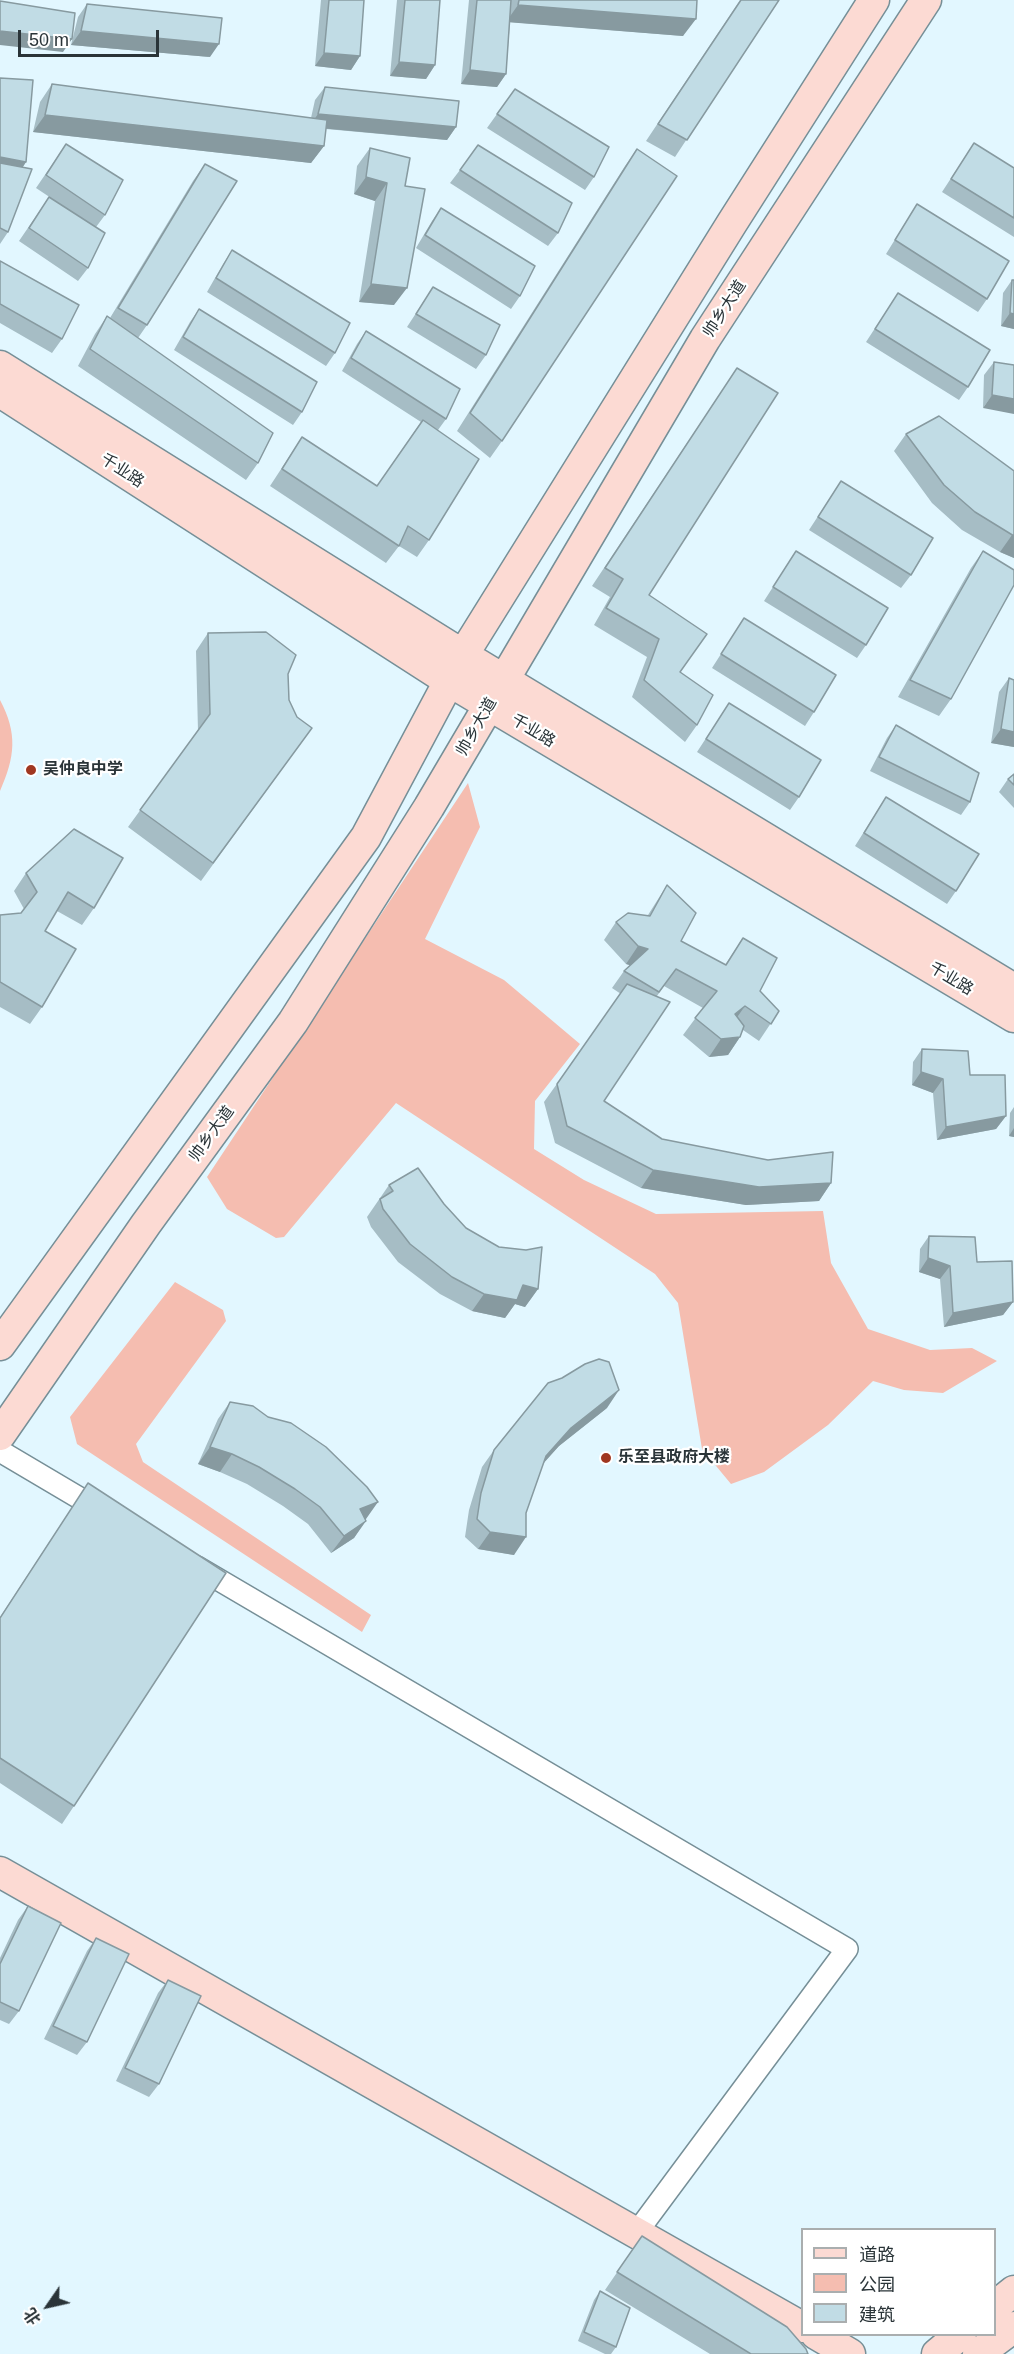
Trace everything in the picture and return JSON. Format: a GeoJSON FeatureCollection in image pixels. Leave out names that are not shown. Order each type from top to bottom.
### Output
{"type":"FeatureCollection","features":[{"type":"Feature","properties":{"kind":"main road"},"geometry":{"type":"LineString","coordinates":[[0,1345],[366,837],[464,655],[732,223],[874,0]]}},
{"type":"Feature","properties":{"kind":"main road","name":"帅乡大道"},"geometry":{"type":"LineString","coordinates":[[0,1435],[146,1224],[293,1022],[429,807],[705,339],[926,0]]}},
{"type":"Feature","properties":{"kind":"main road","name":"千业路"},"geometry":{"type":"LineString","coordinates":[[0,366],[464,655],[1014,989]]}},
{"type":"Feature","properties":{"kind":"main road","name":"千业路"},"geometry":{"type":"LineString","coordinates":[[0,393],[449,681],[1014,1017]]}},
{"type":"Feature","properties":{"kind":"main road"},"geometry":{"type":"LineString","coordinates":[[0,1872],[801,2326]]}},
{"type":"Feature","properties":{"kind":"main road"},"geometry":{"type":"LineString","coordinates":[[996,2305],[1014,2291]]}},
{"type":"Feature","properties":{"kind":"main road"},"geometry":{"type":"LineString","coordinates":[[978,2354],[1014,2327]]}},
{"type":"Feature","properties":{"kind":"main road"},"geometry":{"type":"LineString","coordinates":[[819,2336],[850,2354]]}},
{"type":"Feature","properties":{"kind":"main road"},"geometry":{"type":"LineString","coordinates":[[937,2354],[959,2336]]}},
{"type":"Feature","properties":{"kind":"street"},"geometry":{"type":"LineString","coordinates":[[0,1452],[124,1524]]}},
{"type":"Feature","properties":{"kind":"street"},"geometry":{"type":"LineString","coordinates":[[176,1555],[847,1949],[637,2232]]}},
{"type":"Feature","properties":{"kind":"green space"},"geometry":{"type":"Polygon","coordinates":[[[0,700],[10,724],[12,746],[9,767],[0,791],[0,700]]]}},
{"type":"Feature","properties":{"kind":"green space"},"geometry":{"type":"Polygon","coordinates":[[[468,783],[480,827],[425,939],[504,980],[580,1044],[535,1101],[534,1149],[584,1180],[656,1214],[823,1211],[831,1263],[868,1329],[930,1350],[972,1348],[997,1361],[943,1393],[904,1390],[873,1381],[828,1425],[764,1472],[731,1484],[702,1449],[678,1303],[655,1274],[396,1103],[284,1237],[276,1238],[227,1209],[207,1177],[468,783]]]}},
{"type":"Feature","properties":{"kind":"green space"},"geometry":{"type":"Polygon","coordinates":[[[175,1282],[223,1310],[226,1321],[136,1444],[143,1462],[371,1615],[362,1632],[77,1444],[70,1417],[175,1282]]]}},
{"type":"Feature","properties":{"kind":"building"},"geometry":{"type":"Polygon","coordinates":[[[329,0],[364,0],[360,56],[324,53],[329,0]]]}},
{"type":"Feature","properties":{"kind":"building"},"geometry":{"type":"Polygon","coordinates":[[[405,0],[440,0],[435,65],[399,62],[405,0]]]}},
{"type":"Feature","properties":{"kind":"building"},"geometry":{"type":"Polygon","coordinates":[[[477,0],[511,0],[506,74],[470,70],[477,0]]]}},
{"type":"Feature","properties":{"kind":"building"},"geometry":{"type":"Polygon","coordinates":[[[519,0],[697,0],[696,19],[518,5],[519,0]]]}},
{"type":"Feature","properties":{"kind":"building"},"geometry":{"type":"Polygon","coordinates":[[[741,0],[779,0],[687,140],[658,124],[741,0]]]}},
{"type":"Feature","properties":{"kind":"building"},"geometry":{"type":"Polygon","coordinates":[[[0,1],[75,13],[72,39],[0,31],[0,1]]]}},
{"type":"Feature","properties":{"kind":"building"},"geometry":{"type":"Polygon","coordinates":[[[87,4],[222,18],[219,44],[81,31],[87,4]]]}},
{"type":"Feature","properties":{"kind":"building"},"geometry":{"type":"Polygon","coordinates":[[[0,78],[33,80],[26,162],[0,157],[0,78]]]}},
{"type":"Feature","properties":{"kind":"building"},"geometry":{"type":"Polygon","coordinates":[[[52,84],[327,120],[324,146],[45,115],[52,84]]]}},
{"type":"Feature","properties":{"kind":"building"},"geometry":{"type":"Polygon","coordinates":[[[325,87],[459,101],[456,127],[318,114],[325,87]]]}},
{"type":"Feature","properties":{"kind":"building"},"geometry":{"type":"Polygon","coordinates":[[[515,89],[609,147],[594,177],[497,114],[515,89]]]}},
{"type":"Feature","properties":{"kind":"building"},"geometry":{"type":"Polygon","coordinates":[[[974,143],[1014,168],[1014,218],[951,179],[974,143]]]}},
{"type":"Feature","properties":{"kind":"building"},"geometry":{"type":"Polygon","coordinates":[[[66,144],[123,180],[105,215],[46,175],[66,144]]]}},
{"type":"Feature","properties":{"kind":"building"},"geometry":{"type":"Polygon","coordinates":[[[478,145],[572,203],[558,233],[460,170],[478,145]]]}},
{"type":"Feature","properties":{"kind":"building"},"geometry":{"type":"Polygon","coordinates":[[[370,148],[410,158],[405,186],[425,189],[407,288],[371,284],[387,183],[366,177],[370,148]]]}},
{"type":"Feature","properties":{"kind":"building"},"geometry":{"type":"Polygon","coordinates":[[[637,149],[677,176],[502,441],[470,413],[637,149]]]}},
{"type":"Feature","properties":{"kind":"building"},"geometry":{"type":"Polygon","coordinates":[[[0,163],[32,169],[8,232],[0,228],[0,163]]]}},
{"type":"Feature","properties":{"kind":"building"},"geometry":{"type":"Polygon","coordinates":[[[205,164],[237,181],[147,325],[118,308],[205,164]]]}},
{"type":"Feature","properties":{"kind":"building"},"geometry":{"type":"Polygon","coordinates":[[[49,197],[105,233],[88,268],[29,228],[49,197]]]}},
{"type":"Feature","properties":{"kind":"building"},"geometry":{"type":"Polygon","coordinates":[[[917,204],[1009,261],[987,299],[895,240],[917,204]]]}},
{"type":"Feature","properties":{"kind":"building"},"geometry":{"type":"Polygon","coordinates":[[[441,208],[535,266],[520,296],[425,235],[441,208]]]}},
{"type":"Feature","properties":{"kind":"building"},"geometry":{"type":"Polygon","coordinates":[[[232,250],[350,323],[335,353],[216,278],[232,250]]]}},
{"type":"Feature","properties":{"kind":"building"},"geometry":{"type":"Polygon","coordinates":[[[0,261],[79,305],[62,339],[0,304],[0,261]]]}},
{"type":"Feature","properties":{"kind":"building"},"geometry":{"type":"Polygon","coordinates":[[[1012,280],[1014,280],[1014,314],[1010,313],[1012,280]]]}},
{"type":"Feature","properties":{"kind":"building"},"geometry":{"type":"Polygon","coordinates":[[[433,287],[500,325],[486,355],[416,314],[433,287]]]}},
{"type":"Feature","properties":{"kind":"building"},"geometry":{"type":"Polygon","coordinates":[[[898,293],[990,350],[968,387],[875,329],[898,293]]]}},
{"type":"Feature","properties":{"kind":"building"},"geometry":{"type":"Polygon","coordinates":[[[199,309],[317,382],[302,412],[183,337],[199,309]]]}},
{"type":"Feature","properties":{"kind":"building"},"geometry":{"type":"Polygon","coordinates":[[[107,316],[273,433],[258,463],[90,349],[107,316]]]}},
{"type":"Feature","properties":{"kind":"building"},"geometry":{"type":"Polygon","coordinates":[[[366,331],[460,389],[446,419],[351,358],[366,331]]]}},
{"type":"Feature","properties":{"kind":"building"},"geometry":{"type":"Polygon","coordinates":[[[994,362],[1014,365],[1014,399],[992,395],[994,362]]]}},
{"type":"Feature","properties":{"kind":"building"},"geometry":{"type":"Polygon","coordinates":[[[737,368],[778,393],[649,595],[707,634],[680,672],[713,695],[697,725],[644,680],[659,639],[606,608],[623,579],[605,568],[737,368]]]}},
{"type":"Feature","properties":{"kind":"building"},"geometry":{"type":"Polygon","coordinates":[[[939,416],[1014,471],[1014,536],[975,512],[944,485],[906,434],[939,416]]]}},
{"type":"Feature","properties":{"kind":"building"},"geometry":{"type":"Polygon","coordinates":[[[423,420],[479,459],[429,540],[408,526],[399,546],[282,469],[302,437],[377,486],[423,420]]]}},
{"type":"Feature","properties":{"kind":"building"},"geometry":{"type":"Polygon","coordinates":[[[841,481],[933,538],[911,575],[818,517],[841,481]]]}},
{"type":"Feature","properties":{"kind":"building"},"geometry":{"type":"Polygon","coordinates":[[[796,551],[888,608],[866,645],[773,587],[796,551]]]}},
{"type":"Feature","properties":{"kind":"building"},"geometry":{"type":"Polygon","coordinates":[[[983,551],[1014,570],[1014,585],[951,699],[910,680],[983,551]]]}},
{"type":"Feature","properties":{"kind":"building"},"geometry":{"type":"Polygon","coordinates":[[[744,618],[836,675],[814,712],[721,654],[744,618]]]}},
{"type":"Feature","properties":{"kind":"building"},"geometry":{"type":"Polygon","coordinates":[[[266,632],[296,655],[288,674],[289,700],[297,717],[312,728],[213,863],[140,810],[210,714],[208,633],[266,632]]]}},
{"type":"Feature","properties":{"kind":"building"},"geometry":{"type":"Polygon","coordinates":[[[1009,678],[1014,680],[1014,732],[1001,729],[1009,678]]]}},
{"type":"Feature","properties":{"kind":"building"},"geometry":{"type":"Polygon","coordinates":[[[729,703],[821,760],[799,797],[706,739],[729,703]]]}},
{"type":"Feature","properties":{"kind":"building"},"geometry":{"type":"Polygon","coordinates":[[[896,725],[979,773],[970,802],[879,757],[896,725]]]}},
{"type":"Feature","properties":{"kind":"building"},"geometry":{"type":"Polygon","coordinates":[[[1014,774],[1014,785],[1008,779],[1014,774]]]}},
{"type":"Feature","properties":{"kind":"building"},"geometry":{"type":"Polygon","coordinates":[[[886,797],[979,854],[956,891],[864,833],[886,797]]]}},
{"type":"Feature","properties":{"kind":"building"},"geometry":{"type":"Polygon","coordinates":[[[74,829],[123,858],[94,908],[68,892],[45,931],[76,949],[42,1007],[0,982],[0,915],[21,913],[37,892],[26,873],[74,829]]]}},
{"type":"Feature","properties":{"kind":"building"},"geometry":{"type":"Polygon","coordinates":[[[667,885],[696,913],[681,941],[726,965],[743,938],[777,958],[760,991],[779,1011],[771,1024],[745,1006],[735,1014],[744,1026],[740,1037],[721,1039],[695,1018],[717,991],[676,969],[659,992],[624,971],[648,949],[638,946],[616,922],[628,913],[650,916],[667,885]]]}},
{"type":"Feature","properties":{"kind":"building"},"geometry":{"type":"Polygon","coordinates":[[[627,984],[670,1002],[604,1101],[662,1139],[768,1160],[833,1152],[831,1183],[759,1187],[653,1170],[567,1126],[557,1084],[627,984]]]}},
{"type":"Feature","properties":{"kind":"building"},"geometry":{"type":"Polygon","coordinates":[[[922,1049],[968,1051],[970,1075],[1005,1075],[1006,1116],[946,1127],[943,1079],[921,1072],[922,1049]]]}},
{"type":"Feature","properties":{"kind":"building"},"geometry":{"type":"Polygon","coordinates":[[[418,1168],[444,1204],[466,1228],[499,1247],[526,1250],[542,1247],[538,1289],[523,1285],[517,1300],[484,1294],[452,1277],[410,1244],[383,1209],[380,1199],[393,1191],[389,1185],[418,1168]]]}},
{"type":"Feature","properties":{"kind":"building"},"geometry":{"type":"Polygon","coordinates":[[[929,1236],[975,1237],[977,1262],[1012,1261],[1013,1302],[953,1313],[950,1266],[928,1258],[929,1236]]]}},
{"type":"Feature","properties":{"kind":"building"},"geometry":{"type":"Polygon","coordinates":[[[599,1359],[609,1362],[619,1390],[571,1428],[546,1456],[526,1513],[526,1537],[490,1532],[477,1519],[481,1493],[494,1450],[548,1383],[599,1359]]]}},
{"type":"Feature","properties":{"kind":"building"},"geometry":{"type":"Polygon","coordinates":[[[230,1402],[253,1406],[268,1417],[291,1423],[326,1447],[367,1487],[378,1502],[360,1509],[366,1521],[344,1536],[320,1507],[295,1489],[259,1467],[232,1454],[210,1447],[230,1402]]]}},
{"type":"Feature","properties":{"kind":"building"},"geometry":{"type":"Polygon","coordinates":[[[88,1483],[226,1573],[74,1806],[0,1758],[0,1618],[88,1483]]]}},
{"type":"Feature","properties":{"kind":"building"},"geometry":{"type":"Polygon","coordinates":[[[28,1906],[61,1923],[19,2011],[0,2002],[0,1964],[28,1906]]]}},
{"type":"Feature","properties":{"kind":"building"},"geometry":{"type":"Polygon","coordinates":[[[96,1938],[129,1954],[87,2042],[53,2026],[96,1938]]]}},
{"type":"Feature","properties":{"kind":"building"},"geometry":{"type":"Polygon","coordinates":[[[168,1980],[201,1996],[159,2084],[125,2068],[168,1980]]]}},
{"type":"Feature","properties":{"kind":"building"},"geometry":{"type":"Polygon","coordinates":[[[642,2236],[787,2327],[808,2354],[751,2354],[617,2272],[642,2236]]]}},
{"type":"Feature","properties":{"kind":"building"},"geometry":{"type":"Polygon","coordinates":[[[600,2291],[630,2308],[616,2347],[584,2332],[600,2291]]]}},
{"type":"Feature","properties":{"kind":"place","name":"吴仲良中学"},"geometry":{"type":"Point","coordinates":[31,770]}},
{"type":"Feature","properties":{"kind":"place","name":"乐至县政府大楼"},"geometry":{"type":"Point","coordinates":[606,1458]}}]}
